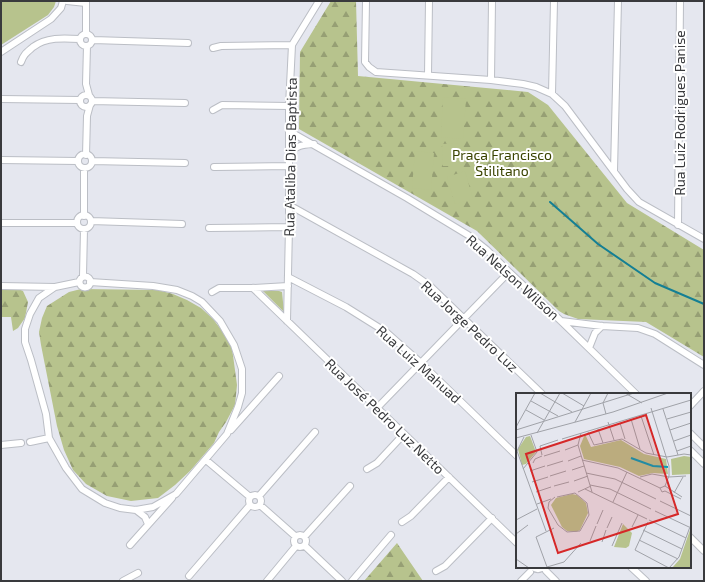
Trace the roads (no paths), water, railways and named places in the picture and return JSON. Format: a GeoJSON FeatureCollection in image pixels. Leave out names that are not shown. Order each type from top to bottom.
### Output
{"type":"FeatureCollection","features":[{"type":"Feature","properties":{"kind":"street"},"geometry":{"type":"LineString","coordinates":[[1,52],[51,19],[61,8],[63,1]]}},
{"type":"Feature","properties":{"kind":"street"},"geometry":{"type":"LineString","coordinates":[[67,1],[86,2],[86,33]]}},
{"type":"Feature","properties":{"kind":"street","name":"Rua Ataliba Dias Baptista"},"geometry":{"type":"LineString","coordinates":[[287,321],[289,106],[292,45],[319,1]]}},
{"type":"Feature","properties":{"kind":"street"},"geometry":{"type":"LineString","coordinates":[[366,1],[365,62],[376,72],[491,80],[523,84],[536,87],[552,94],[565,106],[627,189],[639,202],[704,239]]}},
{"type":"Feature","properties":{"kind":"street"},"geometry":{"type":"LineString","coordinates":[[428,75],[429,1]]}},
{"type":"Feature","properties":{"kind":"street"},"geometry":{"type":"LineString","coordinates":[[491,80],[492,1]]}},
{"type":"Feature","properties":{"kind":"street"},"geometry":{"type":"LineString","coordinates":[[552,94],[554,1]]}},
{"type":"Feature","properties":{"kind":"street"},"geometry":{"type":"LineString","coordinates":[[614,171],[618,1]]}},
{"type":"Feature","properties":{"kind":"street","name":"Rua Luiz Rodrigues Panise"},"geometry":{"type":"LineString","coordinates":[[678,225],[680,1]]}},
{"type":"Feature","properties":{"kind":"street"},"geometry":{"type":"LineString","coordinates":[[80,39],[82,35],[86,33]]}},
{"type":"Feature","properties":{"kind":"street"},"geometry":{"type":"LineString","coordinates":[[86,33],[91,35],[92,40]]}},
{"type":"Feature","properties":{"kind":"street"},"geometry":{"type":"LineString","coordinates":[[21,62],[24,55],[39,43],[56,38],[80,39]]}},
{"type":"Feature","properties":{"kind":"street"},"geometry":{"type":"LineString","coordinates":[[80,39],[81,44],[87,46]]}},
{"type":"Feature","properties":{"kind":"street"},"geometry":{"type":"LineString","coordinates":[[92,40],[188,43]]}},
{"type":"Feature","properties":{"kind":"street"},"geometry":{"type":"LineString","coordinates":[[87,116],[82,101],[86,84],[87,46],[92,40]]}},
{"type":"Feature","properties":{"kind":"street"},"geometry":{"type":"LineString","coordinates":[[213,48],[221,46],[292,45]]}},
{"type":"Feature","properties":{"kind":"street"},"geometry":{"type":"LineString","coordinates":[[86,84],[89,95],[92,99],[87,116],[86,155]]}},
{"type":"Feature","properties":{"kind":"street"},"geometry":{"type":"LineString","coordinates":[[82,101],[86,94],[89,95]]}},
{"type":"Feature","properties":{"kind":"street"},"geometry":{"type":"LineString","coordinates":[[1,99],[82,101],[88,106],[91,103],[185,103]]}},
{"type":"Feature","properties":{"kind":"street"},"geometry":{"type":"LineString","coordinates":[[213,110],[222,105],[289,106]]}},
{"type":"Feature","properties":{"kind":"street","name":"Rua Nelson Wilson"},"geometry":{"type":"LineString","coordinates":[[289,131],[407,198],[468,235],[486,250],[635,393]]}},
{"type":"Feature","properties":{"kind":"street"},"geometry":{"type":"LineString","coordinates":[[289,153],[302,145],[314,144]]}},
{"type":"Feature","properties":{"kind":"street"},"geometry":{"type":"LineString","coordinates":[[86,155],[90,157],[92,161]]}},
{"type":"Feature","properties":{"kind":"street"},"geometry":{"type":"LineString","coordinates":[[78,161],[81,156],[86,155]]}},
{"type":"Feature","properties":{"kind":"street"},"geometry":{"type":"LineString","coordinates":[[1,160],[78,161]]}},
{"type":"Feature","properties":{"kind":"street"},"geometry":{"type":"LineString","coordinates":[[78,161],[80,166],[84,168]]}},
{"type":"Feature","properties":{"kind":"street"},"geometry":{"type":"LineString","coordinates":[[92,161],[184,163]]}},
{"type":"Feature","properties":{"kind":"street"},"geometry":{"type":"LineString","coordinates":[[84,168],[89,167],[92,161]]}},
{"type":"Feature","properties":{"kind":"street"},"geometry":{"type":"LineString","coordinates":[[214,167],[289,166]]}},
{"type":"Feature","properties":{"kind":"street"},"geometry":{"type":"LineString","coordinates":[[84,168],[84,216]]}},
{"type":"Feature","properties":{"kind":"street","name":"Rua Jorge Pedro Luz"},"geometry":{"type":"LineString","coordinates":[[289,205],[412,274],[430,286],[541,393]]}},
{"type":"Feature","properties":{"kind":"street"},"geometry":{"type":"LineString","coordinates":[[84,229],[80,228],[77,223],[80,216],[88,217],[90,221],[182,224]]}},
{"type":"Feature","properties":{"kind":"street"},"geometry":{"type":"LineString","coordinates":[[84,229],[89,226],[90,221]]}},
{"type":"Feature","properties":{"kind":"street"},"geometry":{"type":"LineString","coordinates":[[1,223],[77,223]]}},
{"type":"Feature","properties":{"kind":"street"},"geometry":{"type":"LineString","coordinates":[[209,228],[289,227]]}},
{"type":"Feature","properties":{"kind":"street"},"geometry":{"type":"LineString","coordinates":[[1,286],[55,287],[79,282],[83,276],[84,229]]}},
{"type":"Feature","properties":{"kind":"street"},"geometry":{"type":"LineString","coordinates":[[377,408],[508,272]]}},
{"type":"Feature","properties":{"kind":"street"},"geometry":{"type":"LineString","coordinates":[[83,276],[87,277],[90,282]]}},
{"type":"Feature","properties":{"kind":"street","name":"Rua Luiz Mahuad"},"geometry":{"type":"LineString","coordinates":[[288,277],[346,307],[386,332],[421,363],[516,455]]}},
{"type":"Feature","properties":{"kind":"street"},"geometry":{"type":"LineString","coordinates":[[79,282],[80,285],[84,287],[88,286],[90,282]]}},
{"type":"Feature","properties":{"kind":"street"},"geometry":{"type":"LineString","coordinates":[[90,282],[153,286],[177,290],[202,302],[220,321],[234,345],[242,370],[242,393],[227,434]]}},
{"type":"Feature","properties":{"kind":"street"},"geometry":{"type":"LineString","coordinates":[[212,292],[219,288],[288,286]]}},
{"type":"Feature","properties":{"kind":"street"},"geometry":{"type":"LineString","coordinates":[[32,287],[39,298]]}},
{"type":"Feature","properties":{"kind":"street"},"geometry":{"type":"LineString","coordinates":[[55,287],[39,298],[30,314],[25,329],[25,342],[32,360],[46,414],[49,438],[66,468],[82,489],[105,503],[120,508],[136,510],[153,507],[176,494]]}},
{"type":"Feature","properties":{"kind":"street","name":"Rua José Pedro Luz Netto"},"geometry":{"type":"LineString","coordinates":[[253,288],[516,542]]}},
{"type":"Feature","properties":{"kind":"street"},"geometry":{"type":"LineString","coordinates":[[561,321],[602,326],[638,328],[655,334],[704,366]]}},
{"type":"Feature","properties":{"kind":"street"},"geometry":{"type":"LineString","coordinates":[[589,348],[595,333],[602,326]]}},
{"type":"Feature","properties":{"kind":"street"},"geometry":{"type":"LineString","coordinates":[[130,545],[279,376]]}},
{"type":"Feature","properties":{"kind":"street"},"geometry":{"type":"LineString","coordinates":[[691,405],[704,391]]}},
{"type":"Feature","properties":{"kind":"street"},"geometry":{"type":"LineString","coordinates":[[259,496],[315,432]]}},
{"type":"Feature","properties":{"kind":"street"},"geometry":{"type":"LineString","coordinates":[[367,469],[377,463],[404,434]]}},
{"type":"Feature","properties":{"kind":"street"},"geometry":{"type":"LineString","coordinates":[[691,434],[704,447]]}},
{"type":"Feature","properties":{"kind":"street"},"geometry":{"type":"LineString","coordinates":[[30,442],[49,438]]}},
{"type":"Feature","properties":{"kind":"street"},"geometry":{"type":"LineString","coordinates":[[1,446],[21,443]]}},
{"type":"Feature","properties":{"kind":"street"},"geometry":{"type":"LineString","coordinates":[[691,451],[704,464]]}},
{"type":"Feature","properties":{"kind":"street"},"geometry":{"type":"LineString","coordinates":[[206,460],[250,497]]}},
{"type":"Feature","properties":{"kind":"street"},"geometry":{"type":"LineString","coordinates":[[402,522],[411,516],[449,477]]}},
{"type":"Feature","properties":{"kind":"street"},"geometry":{"type":"LineString","coordinates":[[305,536],[350,486]]}},
{"type":"Feature","properties":{"kind":"street"},"geometry":{"type":"LineString","coordinates":[[250,505],[248,500],[250,497],[255,494],[259,496]]}},
{"type":"Feature","properties":{"kind":"street"},"geometry":{"type":"LineString","coordinates":[[259,496],[261,500],[260,505]]}},
{"type":"Feature","properties":{"kind":"street"},"geometry":{"type":"LineString","coordinates":[[250,505],[254,507],[260,505]]}},
{"type":"Feature","properties":{"kind":"street"},"geometry":{"type":"LineString","coordinates":[[189,576],[250,505]]}},
{"type":"Feature","properties":{"kind":"street"},"geometry":{"type":"LineString","coordinates":[[260,505],[295,536]]}},
{"type":"Feature","properties":{"kind":"street"},"geometry":{"type":"LineString","coordinates":[[136,510],[145,517],[148,524]]}},
{"type":"Feature","properties":{"kind":"street"},"geometry":{"type":"LineString","coordinates":[[436,571],[445,566],[492,518]]}},
{"type":"Feature","properties":{"kind":"street"},"geometry":{"type":"LineString","coordinates":[[295,536],[300,534],[305,536]]}},
{"type":"Feature","properties":{"kind":"street"},"geometry":{"type":"LineString","coordinates":[[352,581],[391,535]]}},
{"type":"Feature","properties":{"kind":"street"},"geometry":{"type":"LineString","coordinates":[[295,536],[294,542],[296,546]]}},
{"type":"Feature","properties":{"kind":"street"},"geometry":{"type":"LineString","coordinates":[[304,546],[307,541],[305,536]]}},
{"type":"Feature","properties":{"kind":"street"},"geometry":{"type":"LineString","coordinates":[[691,538],[704,550]]}},
{"type":"Feature","properties":{"kind":"street"},"geometry":{"type":"LineString","coordinates":[[296,546],[304,546],[342,581]]}},
{"type":"Feature","properties":{"kind":"street"},"geometry":{"type":"LineString","coordinates":[[267,581],[296,546]]}},
{"type":"Feature","properties":{"kind":"street"},"geometry":{"type":"LineString","coordinates":[[632,568],[646,581]]}},
{"type":"Feature","properties":{"kind":"street"},"geometry":{"type":"LineString","coordinates":[[521,581],[538,569],[556,581]]}},
{"type":"Feature","properties":{"kind":"street"},"geometry":{"type":"LineString","coordinates":[[123,581],[138,573]]}},
{"type":"Feature","properties":{"kind":"waterway"},"geometry":{"type":"LineString","coordinates":[[550,202],[598,244],[655,283],[704,304]]}},
{"type":"Feature","properties":{"kind":"park label","name":"Praça Francisco Stilitano"},"geometry":{"type":"Point","coordinates":[502,162]}}]}
